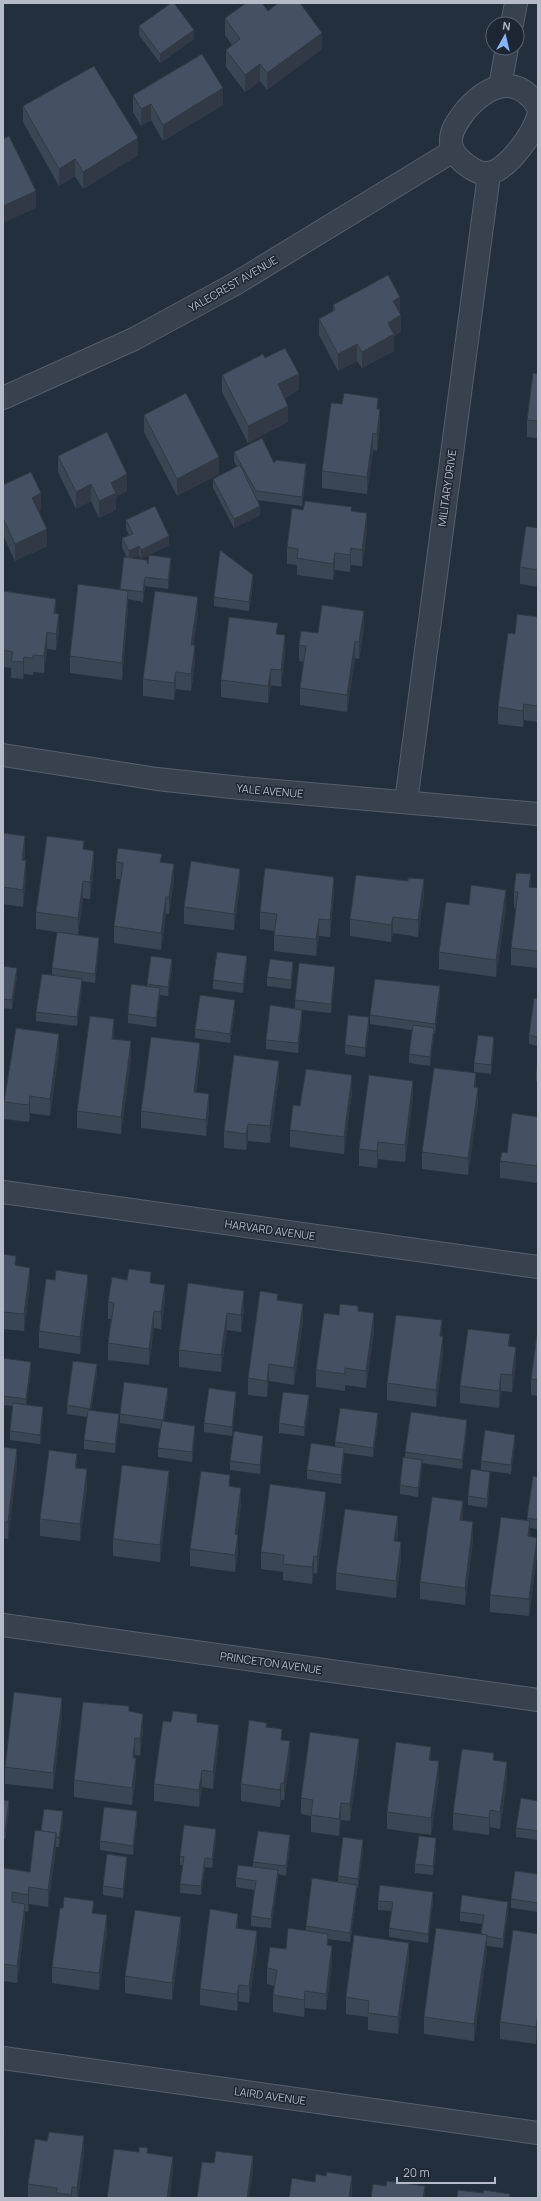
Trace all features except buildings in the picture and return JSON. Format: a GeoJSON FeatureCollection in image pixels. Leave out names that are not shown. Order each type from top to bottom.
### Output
{"type":"FeatureCollection","features":[{"type":"Feature","properties":{"kind":"street"},"geometry":{"type":"LineString","coordinates":[[514,16],[516,3]]}},
{"type":"Feature","properties":{"kind":"street"},"geometry":{"type":"LineString","coordinates":[[500,86],[506,56]]}},
{"type":"Feature","properties":{"kind":"street"},"geometry":{"type":"LineString","coordinates":[[500,86],[514,87],[526,94],[537,106],[532,131],[513,156],[496,171],[489,174],[474,170],[458,158],[453,151],[451,136],[460,117],[481,95],[500,86]]}},
{"type":"Feature","properties":{"kind":"street","name":"YALECREST AVENUE"},"geometry":{"type":"LineString","coordinates":[[3,398],[141,336],[248,276],[453,151]]}},
{"type":"Feature","properties":{"kind":"street","name":"MILITARY DRIVE"},"geometry":{"type":"LineString","coordinates":[[406,802],[489,174]]}},
{"type":"Feature","properties":{"kind":"street","name":"YALE AVENUE"},"geometry":{"type":"LineString","coordinates":[[3,755],[164,780],[538,814]]}},
{"type":"Feature","properties":{"kind":"street","name":"HARVARD AVENUE"},"geometry":{"type":"LineString","coordinates":[[3,1192],[538,1267]]}},
{"type":"Feature","properties":{"kind":"street","name":"PRINCETON AVENUE"},"geometry":{"type":"LineString","coordinates":[[3,1625],[538,1700]]}},
{"type":"Feature","properties":{"kind":"street","name":"LAIRD AVENUE"},"geometry":{"type":"LineString","coordinates":[[3,2058],[538,2133]]}}]}
